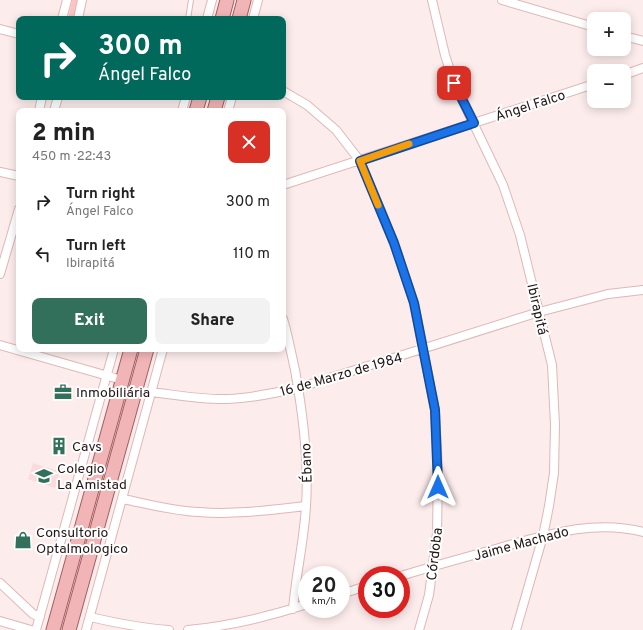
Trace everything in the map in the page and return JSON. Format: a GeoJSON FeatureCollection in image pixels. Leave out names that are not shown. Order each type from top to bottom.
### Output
{"type":"FeatureCollection","features":[{"type":"Feature","properties":{"kind":"main road"},"geometry":{"type":"LineString","coordinates":[[223,16],[227,0]]}},
{"type":"Feature","properties":{"kind":"main road"},"geometry":{"type":"LineString","coordinates":[[240,16],[244,0]]}},
{"type":"Feature","properties":{"kind":"main road"},"geometry":{"type":"LineString","coordinates":[[53,630],[130,352]]}},
{"type":"Feature","properties":{"kind":"main road"},"geometry":{"type":"LineString","coordinates":[[69,630],[146,352]]}},
{"type":"Feature","properties":{"kind":"street"},"geometry":{"type":"LineString","coordinates":[[63,16],[66,0]]}},
{"type":"Feature","properties":{"kind":"street"},"geometry":{"type":"LineString","coordinates":[[79,16],[82,0]]}},
{"type":"Feature","properties":{"kind":"street"},"geometry":{"type":"LineString","coordinates":[[208,16],[212,0]]}},
{"type":"Feature","properties":{"kind":"street"},"geometry":{"type":"LineString","coordinates":[[254,16],[258,0]]}},
{"type":"Feature","properties":{"kind":"street","name":"Ibirapitá"},"geometry":{"type":"LineString","coordinates":[[432,0],[454,83],[503,185],[517,228],[552,365],[555,425],[554,473],[543,536],[516,630]]}},
{"type":"Feature","properties":{"kind":"street"},"geometry":{"type":"LineString","coordinates":[[502,0],[587,25]]}},
{"type":"Feature","properties":{"kind":"street"},"geometry":{"type":"LineString","coordinates":[[0,30],[16,33]]}},
{"type":"Feature","properties":{"kind":"street"},"geometry":{"type":"LineString","coordinates":[[631,38],[643,41]]}},
{"type":"Feature","properties":{"kind":"street"},"geometry":{"type":"LineString","coordinates":[[631,72],[643,68]]}},
{"type":"Feature","properties":{"kind":"street","name":"Ángel Falco"},"geometry":{"type":"LineString","coordinates":[[286,184],[587,86]]}},
{"type":"Feature","properties":{"kind":"street","name":"Córdoba"},"geometry":{"type":"LineString","coordinates":[[286,93],[307,105],[336,130],[360,161],[396,250],[414,303],[435,410],[438,472],[437,532],[429,595],[419,630]]}},
{"type":"Feature","properties":{"kind":"street"},"geometry":{"type":"LineString","coordinates":[[0,172],[16,175]]}},
{"type":"Feature","properties":{"kind":"street"},"geometry":{"type":"LineString","coordinates":[[0,274],[16,219]]}},
{"type":"Feature","properties":{"kind":"street","name":"16 de Marzo de 1984"},"geometry":{"type":"LineString","coordinates":[[151,392],[198,398],[228,399],[258,396],[298,388],[539,312],[608,294],[643,290]]}},
{"type":"Feature","properties":{"kind":"street","name":"Ébano"},"geometry":{"type":"LineString","coordinates":[[286,328],[298,388],[305,441],[306,506],[302,551],[293,609]]}},
{"type":"Feature","properties":{"kind":"street"},"geometry":{"type":"LineString","coordinates":[[0,345],[16,349]]}},
{"type":"Feature","properties":{"kind":"street"},"geometry":{"type":"LineString","coordinates":[[25,352],[122,380]]}},
{"type":"Feature","properties":{"kind":"street"},"geometry":{"type":"LineString","coordinates":[[36,630],[113,352]]}},
{"type":"Feature","properties":{"kind":"street"},"geometry":{"type":"LineString","coordinates":[[86,630],[162,352]]}},
{"type":"Feature","properties":{"kind":"street"},"geometry":{"type":"LineString","coordinates":[[123,498],[169,509],[219,513],[258,512],[306,506]]}},
{"type":"Feature","properties":{"kind":"street","name":"Jaime Machado"},"geometry":{"type":"LineString","coordinates":[[410,573],[543,536],[575,529],[607,527],[634,529],[643,532]]}},
{"type":"Feature","properties":{"kind":"street"},"geometry":{"type":"LineString","coordinates":[[0,583],[33,614],[40,617]]}},
{"type":"Feature","properties":{"kind":"street"},"geometry":{"type":"LineString","coordinates":[[188,630],[213,628],[260,618],[298,607]]}},
{"type":"Feature","properties":{"kind":"street"},"geometry":{"type":"LineString","coordinates":[[90,617],[150,629],[170,630]]}},
{"type":"Feature","properties":{"kind":"street"},"geometry":{"type":"LineString","coordinates":[[0,622],[31,630]]}},
{"type":"Feature","properties":{"kind":"lane"},"geometry":{"type":"LineString","coordinates":[[188,16],[191,0]]}},
{"type":"Feature","properties":{"kind":"shaded area"},"geometry":{"type":"Polygon","coordinates":[[[72,0],[79,0],[75,16],[69,16],[72,0]]]}},
{"type":"Feature","properties":{"kind":"shaded area","name":"Colegio La Amistad"},"geometry":{"type":"Polygon","coordinates":[[[33,463],[60,472],[55,488],[28,479],[33,463]]]}},
{"type":"Feature","properties":{"kind":"slow traffic"},"geometry":{"type":"LineString","coordinates":[[378,205],[360,161],[409,144]]}},
{"type":"Feature","properties":{"kind":"place","name":"Inmobiliária"},"geometry":{"type":"Point","coordinates":[63,392]}},
{"type":"Feature","properties":{"kind":"place","name":"Cavs"},"geometry":{"type":"Point","coordinates":[59,446]}},
{"type":"Feature","properties":{"kind":"place","name":"Colegio La Amistad"},"geometry":{"type":"Point","coordinates":[44,476]}},
{"type":"Feature","properties":{"kind":"place","name":"Consultorio Optalmologico"},"geometry":{"type":"Point","coordinates":[23,540]}},
{"type":"Feature","properties":{"kind":"route"},"geometry":{"type":"LineString","coordinates":[[438,487],[435,410],[414,303],[394,243],[360,161],[474,123],[454,83]]}}]}
